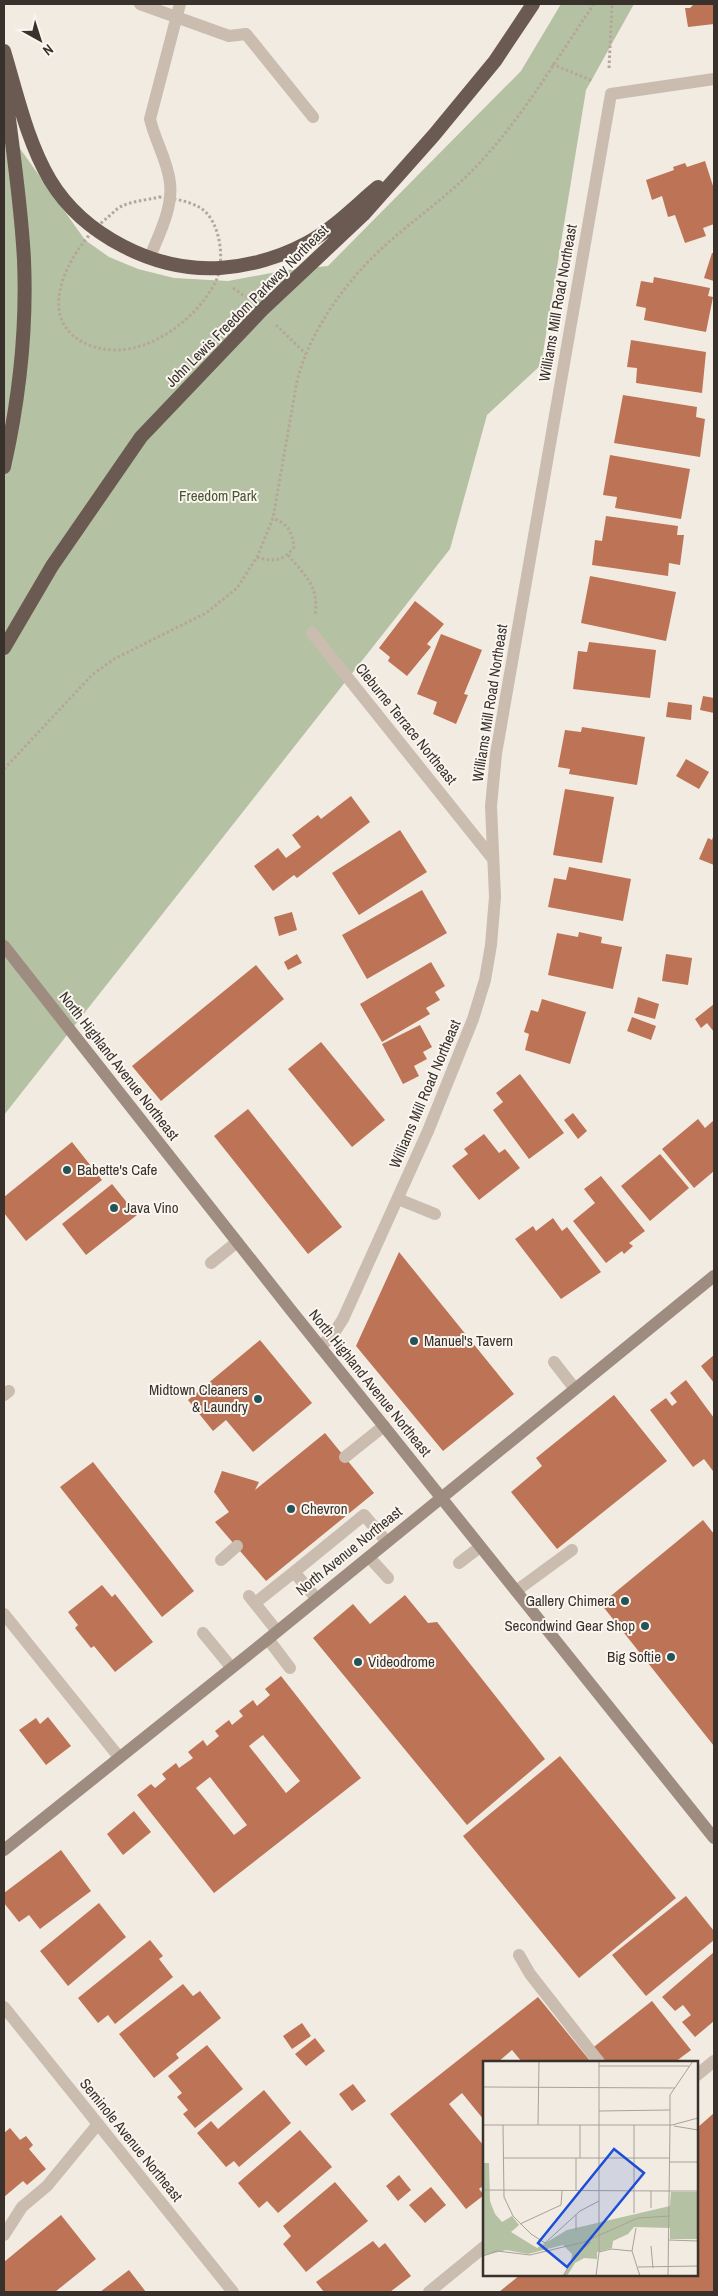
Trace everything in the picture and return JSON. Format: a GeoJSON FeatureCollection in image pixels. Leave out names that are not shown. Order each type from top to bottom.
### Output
{"type":"FeatureCollection","features":[{"type":"Feature","properties":{"kind":"highway","name":"John Lewis Freedom Parkway Northeast"},"geometry":{"type":"LineString","coordinates":[[4,648],[52,566],[141,437],[262,310],[363,215],[495,61],[533,4]]}},
{"type":"Feature","properties":{"kind":"highway"},"geometry":{"type":"LineString","coordinates":[[4,52],[37,156],[64,200],[93,228],[112,242],[150,258],[186,266],[220,268],[272,258],[307,243],[328,229],[416,155]]}},
{"type":"Feature","properties":{"kind":"highway"},"geometry":{"type":"LineString","coordinates":[[4,79],[21,218],[24,296],[17,399],[4,467]]}},
{"type":"Feature","properties":{"kind":"main road","name":"North Highland Avenue Northeast"},"geometry":{"type":"LineString","coordinates":[[4,946],[320,1347],[714,1838]]}},
{"type":"Feature","properties":{"kind":"main road","name":"North Avenue Northeast"},"geometry":{"type":"LineString","coordinates":[[4,1850],[369,1557],[714,1276]]}},
{"type":"Feature","properties":{"kind":"street"},"geometry":{"type":"LineString","coordinates":[[140,4],[229,36],[246,34],[313,117]]}},
{"type":"Feature","properties":{"kind":"street"},"geometry":{"type":"LineString","coordinates":[[150,258],[170,198],[170,181],[154,137],[150,119],[180,4]]}},
{"type":"Feature","properties":{"kind":"street","name":"Williams Mill Road Northeast"},"geometry":{"type":"LineString","coordinates":[[320,1347],[332,1336],[343,1319],[398,1199],[473,1019],[485,980],[491,945],[495,897],[491,806],[496,754],[611,94],[714,79]]}},
{"type":"Feature","properties":{"kind":"street","name":"Cleburne Terrace Northeast"},"geometry":{"type":"LineString","coordinates":[[312,633],[493,859]]}},
{"type":"Feature","properties":{"kind":"street"},"geometry":{"type":"LineString","coordinates":[[398,1199],[435,1214]]}},
{"type":"Feature","properties":{"kind":"street"},"geometry":{"type":"LineString","coordinates":[[211,1263],[237,1242]]}},
{"type":"Feature","properties":{"kind":"street"},"geometry":{"type":"LineString","coordinates":[[554,1362],[575,1389]]}},
{"type":"Feature","properties":{"kind":"street"},"geometry":{"type":"LineString","coordinates":[[345,1457],[384,1426]]}},
{"type":"Feature","properties":{"kind":"street"},"geometry":{"type":"LineString","coordinates":[[290,1668],[252,1599],[294,1572],[361,1511],[387,1542]]}},
{"type":"Feature","properties":{"kind":"street"},"geometry":{"type":"LineString","coordinates":[[221,1560],[237,1546]]}},
{"type":"Feature","properties":{"kind":"street"},"geometry":{"type":"LineString","coordinates":[[459,1564],[480,1547]]}},
{"type":"Feature","properties":{"kind":"street"},"geometry":{"type":"LineString","coordinates":[[516,1590],[572,1550]]}},
{"type":"Feature","properties":{"kind":"street"},"geometry":{"type":"LineString","coordinates":[[369,1557],[388,1578]]}},
{"type":"Feature","properties":{"kind":"street"},"geometry":{"type":"LineString","coordinates":[[294,1572],[317,1599]]}},
{"type":"Feature","properties":{"kind":"street"},"geometry":{"type":"LineString","coordinates":[[4,1614],[119,1758]]}},
{"type":"Feature","properties":{"kind":"street"},"geometry":{"type":"LineString","coordinates":[[203,1633],[230,1667]]}},
{"type":"Feature","properties":{"kind":"street"},"geometry":{"type":"LineString","coordinates":[[520,1954],[530,1974],[598,2061]]}},
{"type":"Feature","properties":{"kind":"street","name":"Seminole Avenue Northeast"},"geometry":{"type":"LineString","coordinates":[[4,2007],[233,2292]]}},
{"type":"Feature","properties":{"kind":"street"},"geometry":{"type":"LineString","coordinates":[[698,2074],[714,2060]]}},
{"type":"Feature","properties":{"kind":"street"},"geometry":{"type":"LineString","coordinates":[[4,2235],[22,2207],[47,2186],[98,2124]]}},
{"type":"Feature","properties":{"kind":"street"},"geometry":{"type":"LineString","coordinates":[[432,2292],[483,2249]]}},
{"type":"Feature","properties":{"kind":"path"},"geometry":{"type":"LineString","coordinates":[[4,770],[72,695],[92,676],[114,659],[206,613],[237,588],[257,557],[273,518],[300,368],[316,332],[340,297],[374,256],[454,190],[486,157],[594,4]]}},
{"type":"Feature","properties":{"kind":"path"},"geometry":{"type":"LineString","coordinates":[[610,68],[612,4]]}},
{"type":"Feature","properties":{"kind":"path"},"geometry":{"type":"LineString","coordinates":[[552,64],[592,81]]}},
{"type":"Feature","properties":{"kind":"path"},"geometry":{"type":"LineString","coordinates":[[257,557],[265,560],[281,559],[288,556],[294,547],[292,531],[283,522],[273,518]]}},
{"type":"Feature","properties":{"kind":"path"},"geometry":{"type":"LineString","coordinates":[[288,556],[315,590],[317,602],[312,633]]}},
{"type":"Feature","properties":{"kind":"green space","name":"Freedom Park"},"geometry":{"type":"Polygon","coordinates":[[[561,4],[634,4],[586,90],[541,365],[487,415],[450,549],[4,1115],[4,126],[85,240],[109,257],[138,269],[174,278],[228,281],[287,270],[328,266],[521,71],[561,4]]]}},
{"type":"Feature","properties":{"kind":"building"},"geometry":{"type":"Polygon","coordinates":[[[694,4],[714,4],[714,24],[688,27],[685,8],[690,8],[694,4]]]}},
{"type":"Feature","properties":{"kind":"building"},"geometry":{"type":"Polygon","coordinates":[[[705,161],[714,189],[714,224],[703,228],[706,236],[685,243],[675,215],[668,217],[662,196],[652,200],[646,180],[674,170],[673,167],[685,163],[687,167],[705,161]]]}},
{"type":"Feature","properties":{"kind":"building"},"geometry":{"type":"Polygon","coordinates":[[[712,253],[714,253],[714,281],[704,278],[712,253]]]}},
{"type":"Feature","properties":{"kind":"building"},"geometry":{"type":"Polygon","coordinates":[[[654,277],[710,288],[708,296],[713,297],[706,332],[644,320],[646,308],[636,306],[641,281],[653,283],[654,277]]]}},
{"type":"Feature","properties":{"kind":"building"},"geometry":{"type":"Polygon","coordinates":[[[631,340],[706,352],[702,393],[636,383],[637,368],[627,367],[631,340]]]}},
{"type":"Feature","properties":{"kind":"building"},"geometry":{"type":"Polygon","coordinates":[[[623,395],[697,407],[696,417],[705,419],[700,457],[614,443],[623,395]]]}},
{"type":"Feature","properties":{"kind":"building"},"geometry":{"type":"Polygon","coordinates":[[[610,455],[690,469],[681,519],[615,508],[617,497],[603,495],[610,455]]]}},
{"type":"Feature","properties":{"kind":"building"},"geometry":{"type":"Polygon","coordinates":[[[606,516],[678,526],[677,535],[684,535],[680,565],[669,563],[668,576],[592,565],[595,540],[602,541],[606,516]]]}},
{"type":"Feature","properties":{"kind":"building"},"geometry":{"type":"Polygon","coordinates":[[[590,576],[676,592],[666,641],[581,623],[590,576]]]}},
{"type":"Feature","properties":{"kind":"building"},"geometry":{"type":"Polygon","coordinates":[[[415,601],[444,624],[427,644],[431,647],[407,676],[388,661],[390,657],[379,648],[415,601]]]}},
{"type":"Feature","properties":{"kind":"building"},"geometry":{"type":"Polygon","coordinates":[[[441,634],[482,650],[464,694],[468,695],[456,724],[433,714],[437,702],[417,694],[441,634]]]}},
{"type":"Feature","properties":{"kind":"building"},"geometry":{"type":"Polygon","coordinates":[[[589,642],[656,650],[650,698],[573,689],[578,651],[587,652],[589,642]]]}},
{"type":"Feature","properties":{"kind":"building"},"geometry":{"type":"Polygon","coordinates":[[[703,696],[714,698],[714,713],[700,710],[703,696]]]}},
{"type":"Feature","properties":{"kind":"building"},"geometry":{"type":"Polygon","coordinates":[[[668,702],[692,705],[691,720],[666,717],[668,702]]]}},
{"type":"Feature","properties":{"kind":"building"},"geometry":{"type":"Polygon","coordinates":[[[582,727],[645,737],[637,785],[569,774],[570,769],[558,767],[565,730],[581,732],[582,727]]]}},
{"type":"Feature","properties":{"kind":"building"},"geometry":{"type":"Polygon","coordinates":[[[686,759],[709,772],[699,789],[676,776],[686,759]]]}},
{"type":"Feature","properties":{"kind":"building"},"geometry":{"type":"Polygon","coordinates":[[[565,789],[614,797],[602,863],[553,855],[565,789]]]}},
{"type":"Feature","properties":{"kind":"building"},"geometry":{"type":"Polygon","coordinates":[[[351,796],[370,822],[297,878],[294,875],[273,891],[254,866],[278,848],[286,858],[301,847],[292,835],[318,815],[321,819],[351,796]]]}},
{"type":"Feature","properties":{"kind":"building"},"geometry":{"type":"Polygon","coordinates":[[[400,830],[427,872],[359,915],[332,873],[400,830]]]}},
{"type":"Feature","properties":{"kind":"building"},"geometry":{"type":"Polygon","coordinates":[[[714,834],[714,865],[699,859],[708,838],[712,840],[714,834]]]}},
{"type":"Feature","properties":{"kind":"building"},"geometry":{"type":"Polygon","coordinates":[[[569,867],[631,879],[623,921],[548,907],[554,878],[566,880],[569,867]]]}},
{"type":"Feature","properties":{"kind":"building"},"geometry":{"type":"Polygon","coordinates":[[[422,890],[447,933],[367,979],[342,935],[422,890]]]}},
{"type":"Feature","properties":{"kind":"building"},"geometry":{"type":"Polygon","coordinates":[[[292,912],[297,930],[279,936],[274,917],[292,912]]]}},
{"type":"Feature","properties":{"kind":"building"},"geometry":{"type":"Polygon","coordinates":[[[579,932],[602,937],[601,943],[622,947],[613,989],[548,975],[557,933],[578,937],[579,932]]]}},
{"type":"Feature","properties":{"kind":"building"},"geometry":{"type":"Polygon","coordinates":[[[297,954],[302,963],[288,970],[284,962],[297,954]]]}},
{"type":"Feature","properties":{"kind":"building"},"geometry":{"type":"Polygon","coordinates":[[[666,954],[692,958],[688,985],[662,981],[666,954]]]}},
{"type":"Feature","properties":{"kind":"building"},"geometry":{"type":"Polygon","coordinates":[[[431,962],[445,986],[435,992],[440,1000],[426,1008],[430,1014],[382,1042],[360,1004],[431,962]]]}},
{"type":"Feature","properties":{"kind":"building"},"geometry":{"type":"Polygon","coordinates":[[[256,965],[284,999],[161,1101],[132,1066],[256,965]]]}},
{"type":"Feature","properties":{"kind":"building"},"geometry":{"type":"Polygon","coordinates":[[[638,997],[659,1004],[655,1019],[634,1013],[638,997]]]}},
{"type":"Feature","properties":{"kind":"building"},"geometry":{"type":"Polygon","coordinates":[[[542,999],[586,1012],[570,1064],[525,1050],[529,1034],[524,1032],[531,1010],[538,1012],[542,999]]]}},
{"type":"Feature","properties":{"kind":"building"},"geometry":{"type":"Polygon","coordinates":[[[714,1004],[714,1032],[707,1023],[701,1028],[695,1019],[714,1004]]]}},
{"type":"Feature","properties":{"kind":"building"},"geometry":{"type":"Polygon","coordinates":[[[632,1017],[656,1026],[651,1040],[627,1031],[632,1017]]]}},
{"type":"Feature","properties":{"kind":"building"},"geometry":{"type":"Polygon","coordinates":[[[420,1025],[432,1047],[423,1052],[427,1059],[414,1066],[419,1076],[403,1084],[382,1044],[420,1025]]]}},
{"type":"Feature","properties":{"kind":"building"},"geometry":{"type":"Polygon","coordinates":[[[321,1042],[385,1120],[352,1147],[288,1069],[321,1042]]]}},
{"type":"Feature","properties":{"kind":"building"},"geometry":{"type":"Polygon","coordinates":[[[520,1074],[564,1133],[529,1159],[493,1110],[503,1102],[496,1093],[520,1074]]]}},
{"type":"Feature","properties":{"kind":"building"},"geometry":{"type":"Polygon","coordinates":[[[248,1109],[342,1227],[308,1254],[214,1136],[248,1109]]]}},
{"type":"Feature","properties":{"kind":"building"},"geometry":{"type":"Polygon","coordinates":[[[573,1113],[587,1131],[578,1139],[564,1120],[573,1113]]]}},
{"type":"Feature","properties":{"kind":"building"},"geometry":{"type":"Polygon","coordinates":[[[698,1119],[705,1128],[714,1120],[714,1171],[694,1188],[662,1149],[698,1119]]]}},
{"type":"Feature","properties":{"kind":"building"},"geometry":{"type":"Polygon","coordinates":[[[484,1134],[499,1153],[505,1149],[520,1168],[479,1200],[452,1166],[468,1154],[464,1149],[484,1134]]]}},
{"type":"Feature","properties":{"kind":"building"},"geometry":{"type":"Polygon","coordinates":[[[72,1142],[102,1180],[26,1241],[4,1213],[4,1197],[72,1142]]]}},
{"type":"Feature","properties":{"kind":"building"},"geometry":{"type":"Polygon","coordinates":[[[660,1154],[689,1188],[650,1221],[621,1186],[660,1154]]]}},
{"type":"Feature","properties":{"kind":"building"},"geometry":{"type":"Polygon","coordinates":[[[601,1176],[645,1231],[629,1243],[633,1246],[624,1254],[622,1251],[606,1263],[573,1221],[595,1203],[584,1189],[601,1176]]]}},
{"type":"Feature","properties":{"kind":"building"},"geometry":{"type":"Polygon","coordinates":[[[112,1184],[137,1215],[86,1255],[62,1224],[112,1184]]]}},
{"type":"Feature","properties":{"kind":"building"},"geometry":{"type":"Polygon","coordinates":[[[553,1218],[562,1231],[567,1227],[601,1272],[561,1299],[515,1239],[533,1226],[536,1231],[553,1218]]]}},
{"type":"Feature","properties":{"kind":"building"},"geometry":{"type":"Polygon","coordinates":[[[399,1252],[514,1394],[443,1451],[356,1346],[399,1252]]]}},
{"type":"Feature","properties":{"kind":"building"},"geometry":{"type":"Polygon","coordinates":[[[260,1340],[312,1403],[253,1452],[226,1420],[213,1431],[188,1400],[260,1340]]]}},
{"type":"Feature","properties":{"kind":"building"},"geometry":{"type":"Polygon","coordinates":[[[714,1355],[714,1383],[701,1366],[714,1355]]]}},
{"type":"Feature","properties":{"kind":"building"},"geometry":{"type":"Polygon","coordinates":[[[686,1380],[714,1418],[713,1471],[704,1459],[693,1467],[650,1410],[666,1398],[672,1406],[677,1402],[670,1393],[686,1380]]]}},
{"type":"Feature","properties":{"kind":"building"},"geometry":{"type":"Polygon","coordinates":[[[614,1395],[667,1461],[557,1549],[511,1492],[542,1466],[536,1458],[614,1395]]]}},
{"type":"Feature","properties":{"kind":"building","name":"Chevron"},"geometry":{"type":"Polygon","coordinates":[[[325,1433],[374,1493],[266,1581],[215,1522],[229,1512],[214,1492],[222,1471],[259,1482],[255,1490],[325,1433]]]}},
{"type":"Feature","properties":{"kind":"building"},"geometry":{"type":"Polygon","coordinates":[[[93,1462],[194,1591],[162,1617],[60,1487],[93,1462]]]}},
{"type":"Feature","properties":{"kind":"building"},"geometry":{"type":"Polygon","coordinates":[[[703,1520],[714,1534],[714,1746],[601,1604],[703,1520]]]}},
{"type":"Feature","properties":{"kind":"building"},"geometry":{"type":"Polygon","coordinates":[[[102,1585],[112,1597],[115,1594],[153,1642],[115,1672],[94,1646],[91,1648],[75,1628],[78,1625],[68,1612],[102,1585]]]}},
{"type":"Feature","properties":{"kind":"building"},"geometry":{"type":"Polygon","coordinates":[[[405,1595],[428,1623],[437,1622],[545,1759],[467,1825],[313,1638],[353,1604],[370,1624],[405,1595]]]}},
{"type":"Feature","properties":{"kind":"building"},"geometry":{"type":"Polygon","coordinates":[[[281,1676],[361,1778],[214,1893],[137,1795],[151,1784],[155,1788],[166,1779],[162,1774],[176,1763],[179,1768],[193,1758],[188,1752],[203,1740],[207,1746],[219,1736],[215,1731],[229,1720],[232,1725],[243,1716],[239,1711],[253,1700],[257,1706],[270,1695],[265,1689],[281,1676]],[[263,1735],[249,1746],[286,1793],[300,1781],[263,1735]],[[210,1777],[196,1788],[234,1835],[247,1825],[210,1777]]]}},
{"type":"Feature","properties":{"kind":"building"},"geometry":{"type":"Polygon","coordinates":[[[48,1717],[71,1746],[46,1765],[19,1730],[36,1718],[40,1724],[48,1717]]]}},
{"type":"Feature","properties":{"kind":"building"},"geometry":{"type":"Polygon","coordinates":[[[560,1756],[676,1898],[579,1978],[463,1836],[560,1756]]]}},
{"type":"Feature","properties":{"kind":"building"},"geometry":{"type":"Polygon","coordinates":[[[134,1811],[151,1832],[123,1855],[107,1834],[134,1811]]]}},
{"type":"Feature","properties":{"kind":"building"},"geometry":{"type":"Polygon","coordinates":[[[61,1850],[91,1891],[40,1929],[29,1915],[19,1922],[4,1903],[4,1893],[61,1850]]]}},
{"type":"Feature","properties":{"kind":"building"},"geometry":{"type":"Polygon","coordinates":[[[686,1896],[714,1931],[714,1940],[646,1996],[612,1955],[686,1896]]]}},
{"type":"Feature","properties":{"kind":"building"},"geometry":{"type":"Polygon","coordinates":[[[99,1903],[126,1937],[68,1986],[40,1951],[99,1903]]]}},
{"type":"Feature","properties":{"kind":"building"},"geometry":{"type":"Polygon","coordinates":[[[150,1940],[163,1956],[159,1959],[173,1977],[115,2024],[108,2015],[98,2023],[78,1998],[150,1940]]]}},
{"type":"Feature","properties":{"kind":"building"},"geometry":{"type":"Polygon","coordinates":[[[714,1952],[714,2021],[695,2037],[682,2022],[691,2015],[683,2005],[675,2011],[662,1997],[714,1952]]]}},
{"type":"Feature","properties":{"kind":"building"},"geometry":{"type":"Polygon","coordinates":[[[183,1984],[193,1996],[200,1991],[221,2018],[176,2054],[179,2058],[154,2078],[119,2034],[183,1984]]]}},
{"type":"Feature","properties":{"kind":"building"},"geometry":{"type":"Polygon","coordinates":[[[538,1997],[590,2061],[521,2061],[512,2050],[499,2061],[483,2061],[483,2119],[462,2093],[449,2104],[483,2145],[483,2186],[479,2189],[483,2196],[466,2209],[390,2114],[538,1997]]]}},
{"type":"Feature","properties":{"kind":"building"},"geometry":{"type":"Polygon","coordinates":[[[652,2001],[691,2050],[676,2061],[599,2061],[590,2050],[652,2001]]]}},
{"type":"Feature","properties":{"kind":"building"},"geometry":{"type":"Polygon","coordinates":[[[302,2023],[311,2036],[292,2049],[283,2036],[302,2023]]]}},
{"type":"Feature","properties":{"kind":"building"},"geometry":{"type":"Polygon","coordinates":[[[315,2038],[325,2051],[306,2066],[295,2054],[315,2038]]]}},
{"type":"Feature","properties":{"kind":"building"},"geometry":{"type":"Polygon","coordinates":[[[207,2045],[243,2089],[195,2128],[183,2114],[188,2110],[177,2097],[182,2093],[168,2076],[207,2045]]]}},
{"type":"Feature","properties":{"kind":"building"},"geometry":{"type":"Polygon","coordinates":[[[353,2084],[366,2101],[352,2111],[339,2094],[353,2084]]]}},
{"type":"Feature","properties":{"kind":"building"},"geometry":{"type":"Polygon","coordinates":[[[264,2090],[291,2123],[239,2167],[234,2161],[226,2167],[197,2133],[211,2121],[218,2129],[264,2090]]]}},
{"type":"Feature","properties":{"kind":"building"},"geometry":{"type":"Polygon","coordinates":[[[714,2113],[714,2292],[499,2292],[519,2276],[698,2276],[698,2127],[714,2113]]]}},
{"type":"Feature","properties":{"kind":"building"},"geometry":{"type":"Polygon","coordinates":[[[10,2128],[20,2140],[26,2136],[33,2145],[29,2149],[46,2169],[27,2185],[23,2181],[4,2197],[4,2133],[10,2128]]]}},
{"type":"Feature","properties":{"kind":"building"},"geometry":{"type":"Polygon","coordinates":[[[300,2130],[332,2167],[278,2213],[267,2201],[259,2208],[238,2183],[300,2130]]]}},
{"type":"Feature","properties":{"kind":"building"},"geometry":{"type":"Polygon","coordinates":[[[399,2175],[411,2190],[398,2201],[386,2186],[399,2175]]]}},
{"type":"Feature","properties":{"kind":"building"},"geometry":{"type":"Polygon","coordinates":[[[335,2182],[368,2221],[306,2272],[283,2244],[291,2236],[283,2226],[335,2182]]]}},
{"type":"Feature","properties":{"kind":"building"},"geometry":{"type":"Polygon","coordinates":[[[431,2187],[446,2205],[425,2223],[409,2205],[431,2187]]]}},
{"type":"Feature","properties":{"kind":"building"},"geometry":{"type":"Polygon","coordinates":[[[61,2215],[96,2259],[55,2292],[4,2292],[4,2262],[61,2215]]]}},
{"type":"Feature","properties":{"kind":"building"},"geometry":{"type":"Polygon","coordinates":[[[373,2241],[379,2248],[385,2243],[411,2276],[390,2292],[324,2292],[316,2282],[373,2241]]]}},
{"type":"Feature","properties":{"kind":"building"},"geometry":{"type":"Polygon","coordinates":[[[129,2270],[146,2292],[100,2292],[129,2270]]]}},
{"type":"Feature","properties":{"kind":"place","name":"Babette's Cafe"},"geometry":{"type":"Point","coordinates":[67,1170]}},
{"type":"Feature","properties":{"kind":"place","name":"Java Vino"},"geometry":{"type":"Point","coordinates":[114,1208]}},
{"type":"Feature","properties":{"kind":"place","name":"Manuel's Tavern"},"geometry":{"type":"Point","coordinates":[414,1341]}},
{"type":"Feature","properties":{"kind":"place","name":"Midtown Cleaners & Laundry"},"geometry":{"type":"Point","coordinates":[258,1399]}},
{"type":"Feature","properties":{"kind":"place","name":"Chevron"},"geometry":{"type":"Point","coordinates":[291,1509]}},
{"type":"Feature","properties":{"kind":"place","name":"Gallery Chimera"},"geometry":{"type":"Point","coordinates":[625,1601]}},
{"type":"Feature","properties":{"kind":"place","name":"Secondwind Gear Shop"},"geometry":{"type":"Point","coordinates":[645,1626]}},
{"type":"Feature","properties":{"kind":"place","name":"Big Softie"},"geometry":{"type":"Point","coordinates":[671,1657]}},
{"type":"Feature","properties":{"kind":"place","name":"Videodrome"},"geometry":{"type":"Point","coordinates":[358,1662]}}]}
